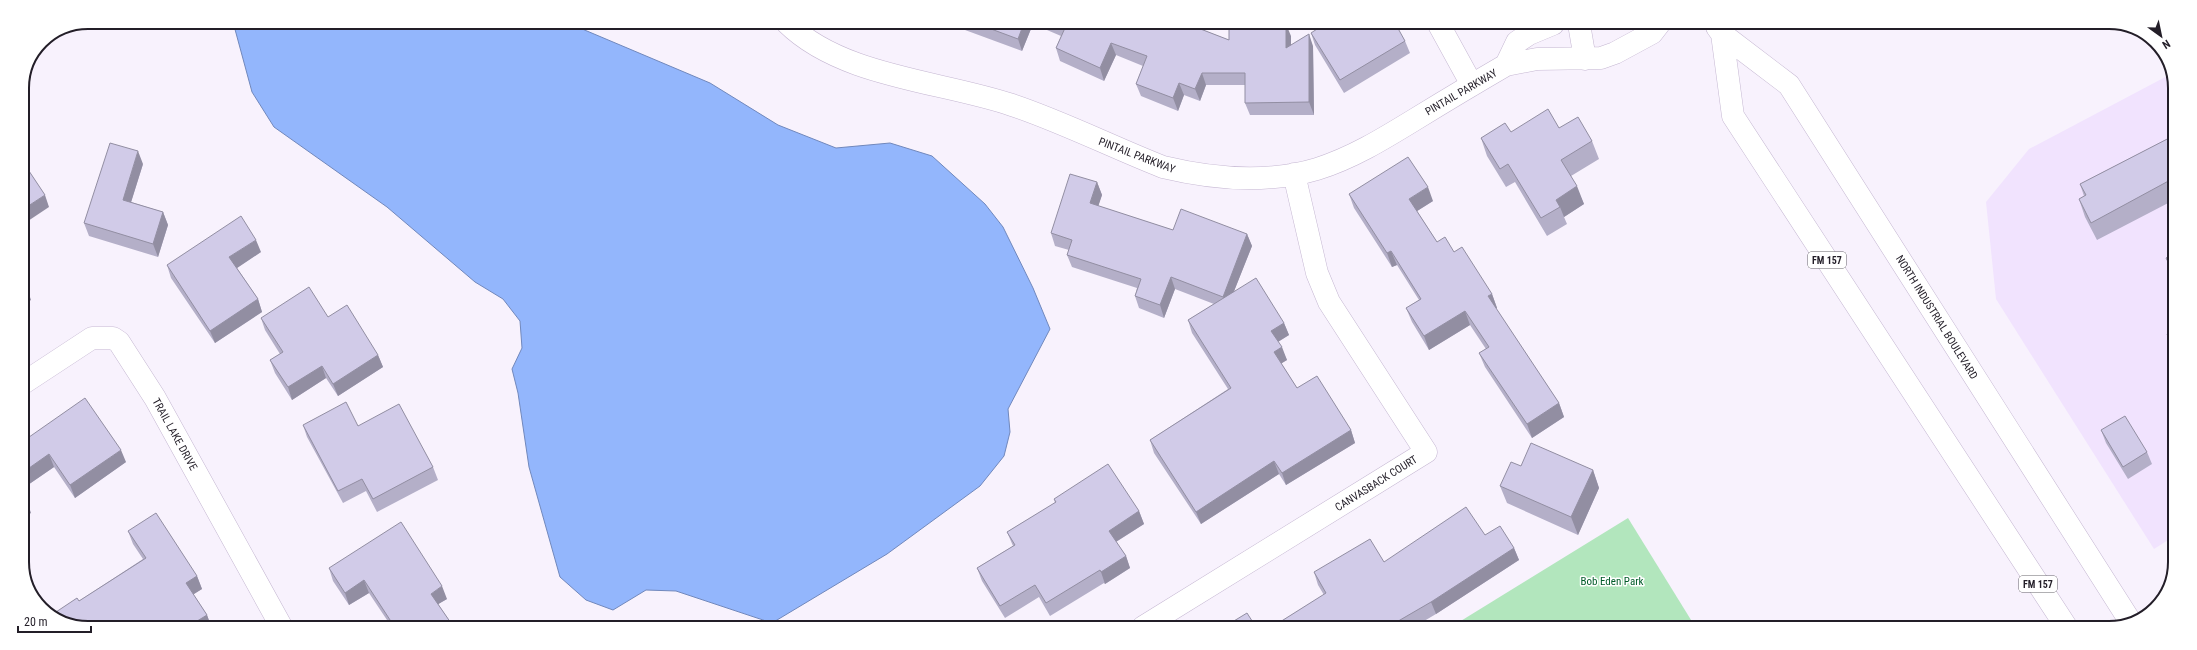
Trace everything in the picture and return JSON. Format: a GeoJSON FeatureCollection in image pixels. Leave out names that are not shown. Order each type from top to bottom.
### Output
{"type":"FeatureCollection","features":[{"type":"Feature","properties":{"kind":"street","name":"PINTAIL PARKWAY"},"geometry":{"type":"LineString","coordinates":[[795,29],[817,46],[849,61],[1010,104],[1163,167],[1190,173],[1233,178],[1256,178],[1294,174],[1334,163],[1369,147],[1506,66],[1537,60],[1601,58],[1615,53],[1652,33],[1655,29]]}},
{"type":"Feature","properties":{"kind":"street"},"geometry":{"type":"LineString","coordinates":[[1441,29],[1472,85]]}},
{"type":"Feature","properties":{"kind":"street","name":"PINTAIL PARKWAY"},"geometry":{"type":"LineString","coordinates":[[1506,66],[1517,42],[1529,34],[1541,29]]}},
{"type":"Feature","properties":{"kind":"street"},"geometry":{"type":"LineString","coordinates":[[1580,29],[1585,59]]}},
{"type":"Feature","properties":{"kind":"street","name":"NORTH INDUSTRIAL BOULEVARD"},"geometry":{"type":"LineString","coordinates":[[1719,29],[1789,85],[2128,618]]}},
{"type":"Feature","properties":{"kind":"street","name":"NORTH INDUSTRIAL BOULEVARD"},"geometry":{"type":"LineString","coordinates":[[1719,29],[1733,116],[2062,621]]}},
{"type":"Feature","properties":{"kind":"street","name":"CANVASBACK COURT"},"geometry":{"type":"LineString","coordinates":[[1153,621],[1426,452],[1329,302],[1317,273],[1294,174]]}},
{"type":"Feature","properties":{"kind":"street","name":"TRAIL LAKE DRIVE"},"geometry":{"type":"LineString","coordinates":[[29,379],[92,338],[113,338],[120,342],[155,398],[278,621]]}},
{"type":"Feature","properties":{"kind":"shaded area"},"geometry":{"type":"Polygon","coordinates":[[[2167,76],[2168,84],[2168,540],[2154,549],[1996,299],[1986,202],[2029,149],[2167,76]]]}},
{"type":"Feature","properties":{"kind":"green space","name":"Bob Eden Park"},"geometry":{"type":"Polygon","coordinates":[[[1628,518],[1692,621],[1461,621],[1628,518]]]}},
{"type":"Feature","properties":{"kind":"water"},"geometry":{"type":"Polygon","coordinates":[[[235,29],[582,29],[710,83],[778,125],[836,148],[890,143],[932,156],[985,204],[1003,227],[1033,288],[1050,329],[1008,409],[1010,432],[1004,456],[980,486],[887,554],[775,621],[766,621],[676,591],[646,590],[613,610],[586,600],[560,577],[529,467],[518,393],[512,369],[522,348],[520,321],[503,299],[475,282],[387,207],[274,127],[252,92],[235,29]]]}},
{"type":"Feature","properties":{"kind":"building"},"geometry":{"type":"Polygon","coordinates":[[[991,29],[1022,29],[1018,39],[991,29]]]}},
{"type":"Feature","properties":{"kind":"building"},"geometry":{"type":"Polygon","coordinates":[[[1065,29],[1201,29],[1229,40],[1229,29],[1286,29],[1286,48],[1309,34],[1309,102],[1245,103],[1245,73],[1202,73],[1195,89],[1179,83],[1173,98],[1136,84],[1147,56],[1111,43],[1100,68],[1056,48],[1065,29]]]}},
{"type":"Feature","properties":{"kind":"building"},"geometry":{"type":"Polygon","coordinates":[[[1317,29],[1398,29],[1405,41],[1340,80],[1311,33],[1317,29]]]}},
{"type":"Feature","properties":{"kind":"building"},"geometry":{"type":"Polygon","coordinates":[[[1548,109],[1559,128],[1578,117],[1592,141],[1561,160],[1577,186],[1556,200],[1560,207],[1541,218],[1508,164],[1500,169],[1481,138],[1505,123],[1511,132],[1548,109]]]}},
{"type":"Feature","properties":{"kind":"building"},"geometry":{"type":"Polygon","coordinates":[[[2168,139],[2168,181],[2091,223],[2079,199],[2086,195],[2080,184],[2168,139]]]}},
{"type":"Feature","properties":{"kind":"building"},"geometry":{"type":"Polygon","coordinates":[[[110,143],[138,151],[123,200],[163,212],[153,244],[84,223],[110,143]]]}},
{"type":"Feature","properties":{"kind":"building"},"geometry":{"type":"Polygon","coordinates":[[[1408,157],[1428,187],[1409,199],[1437,242],[1445,237],[1454,252],[1462,247],[1492,294],[1488,296],[1559,403],[1527,424],[1479,353],[1489,347],[1465,311],[1424,336],[1406,308],[1421,299],[1391,251],[1387,253],[1349,194],[1408,157]]]}},
{"type":"Feature","properties":{"kind":"building"},"geometry":{"type":"Polygon","coordinates":[[[29,171],[45,195],[29,205],[29,171]]]}},
{"type":"Feature","properties":{"kind":"building"},"geometry":{"type":"Polygon","coordinates":[[[1070,174],[1097,182],[1090,203],[1173,230],[1181,209],[1247,234],[1223,297],[1171,277],[1160,305],[1135,296],[1141,279],[1067,255],[1072,240],[1051,233],[1070,174]]]}},
{"type":"Feature","properties":{"kind":"building"},"geometry":{"type":"Polygon","coordinates":[[[241,216],[256,240],[229,257],[258,299],[210,331],[167,265],[241,216]]]}},
{"type":"Feature","properties":{"kind":"building"},"geometry":{"type":"Polygon","coordinates":[[[1256,278],[1284,323],[1271,331],[1282,347],[1274,352],[1297,388],[1317,376],[1351,430],[1282,473],[1274,461],[1196,512],[1150,440],[1231,388],[1188,320],[1256,278]]]}},
{"type":"Feature","properties":{"kind":"building"},"geometry":{"type":"Polygon","coordinates":[[[309,287],[328,317],[347,305],[378,355],[333,384],[322,366],[288,387],[270,360],[283,352],[261,318],[309,287]]]}},
{"type":"Feature","properties":{"kind":"building"},"geometry":{"type":"Polygon","coordinates":[[[85,398],[121,450],[70,485],[49,454],[29,468],[29,437],[85,398]]]}},
{"type":"Feature","properties":{"kind":"building"},"geometry":{"type":"Polygon","coordinates":[[[346,402],[358,426],[399,404],[433,467],[373,499],[362,479],[338,491],[303,425],[346,402]]]}},
{"type":"Feature","properties":{"kind":"building"},"geometry":{"type":"Polygon","coordinates":[[[2125,416],[2147,452],[2123,467],[2101,430],[2125,416]]]}},
{"type":"Feature","properties":{"kind":"building"},"geometry":{"type":"Polygon","coordinates":[[[1531,443],[1593,470],[1571,517],[1500,486],[1511,462],[1521,466],[1531,443]]]}},
{"type":"Feature","properties":{"kind":"building"},"geometry":{"type":"Polygon","coordinates":[[[1108,464],[1139,511],[1109,531],[1126,556],[1046,603],[1035,585],[1000,606],[977,568],[1015,545],[1007,532],[1056,502],[1054,499],[1108,464]]]}},
{"type":"Feature","properties":{"kind":"building"},"geometry":{"type":"Polygon","coordinates":[[[1466,507],[1485,535],[1500,526],[1514,548],[1431,602],[1398,621],[1282,621],[1326,593],[1314,572],[1370,539],[1384,562],[1466,507]]]}},
{"type":"Feature","properties":{"kind":"building"},"geometry":{"type":"Polygon","coordinates":[[[156,513],[197,576],[186,583],[207,615],[197,621],[88,621],[73,619],[56,612],[77,598],[79,601],[146,558],[128,531],[156,513]]]}},
{"type":"Feature","properties":{"kind":"building"},"geometry":{"type":"Polygon","coordinates":[[[401,522],[442,586],[431,594],[450,621],[391,621],[364,580],[345,593],[329,568],[401,522]]]}},
{"type":"Feature","properties":{"kind":"building"},"geometry":{"type":"Polygon","coordinates":[[[1247,613],[1252,621],[1234,621],[1247,613]]]}}]}
